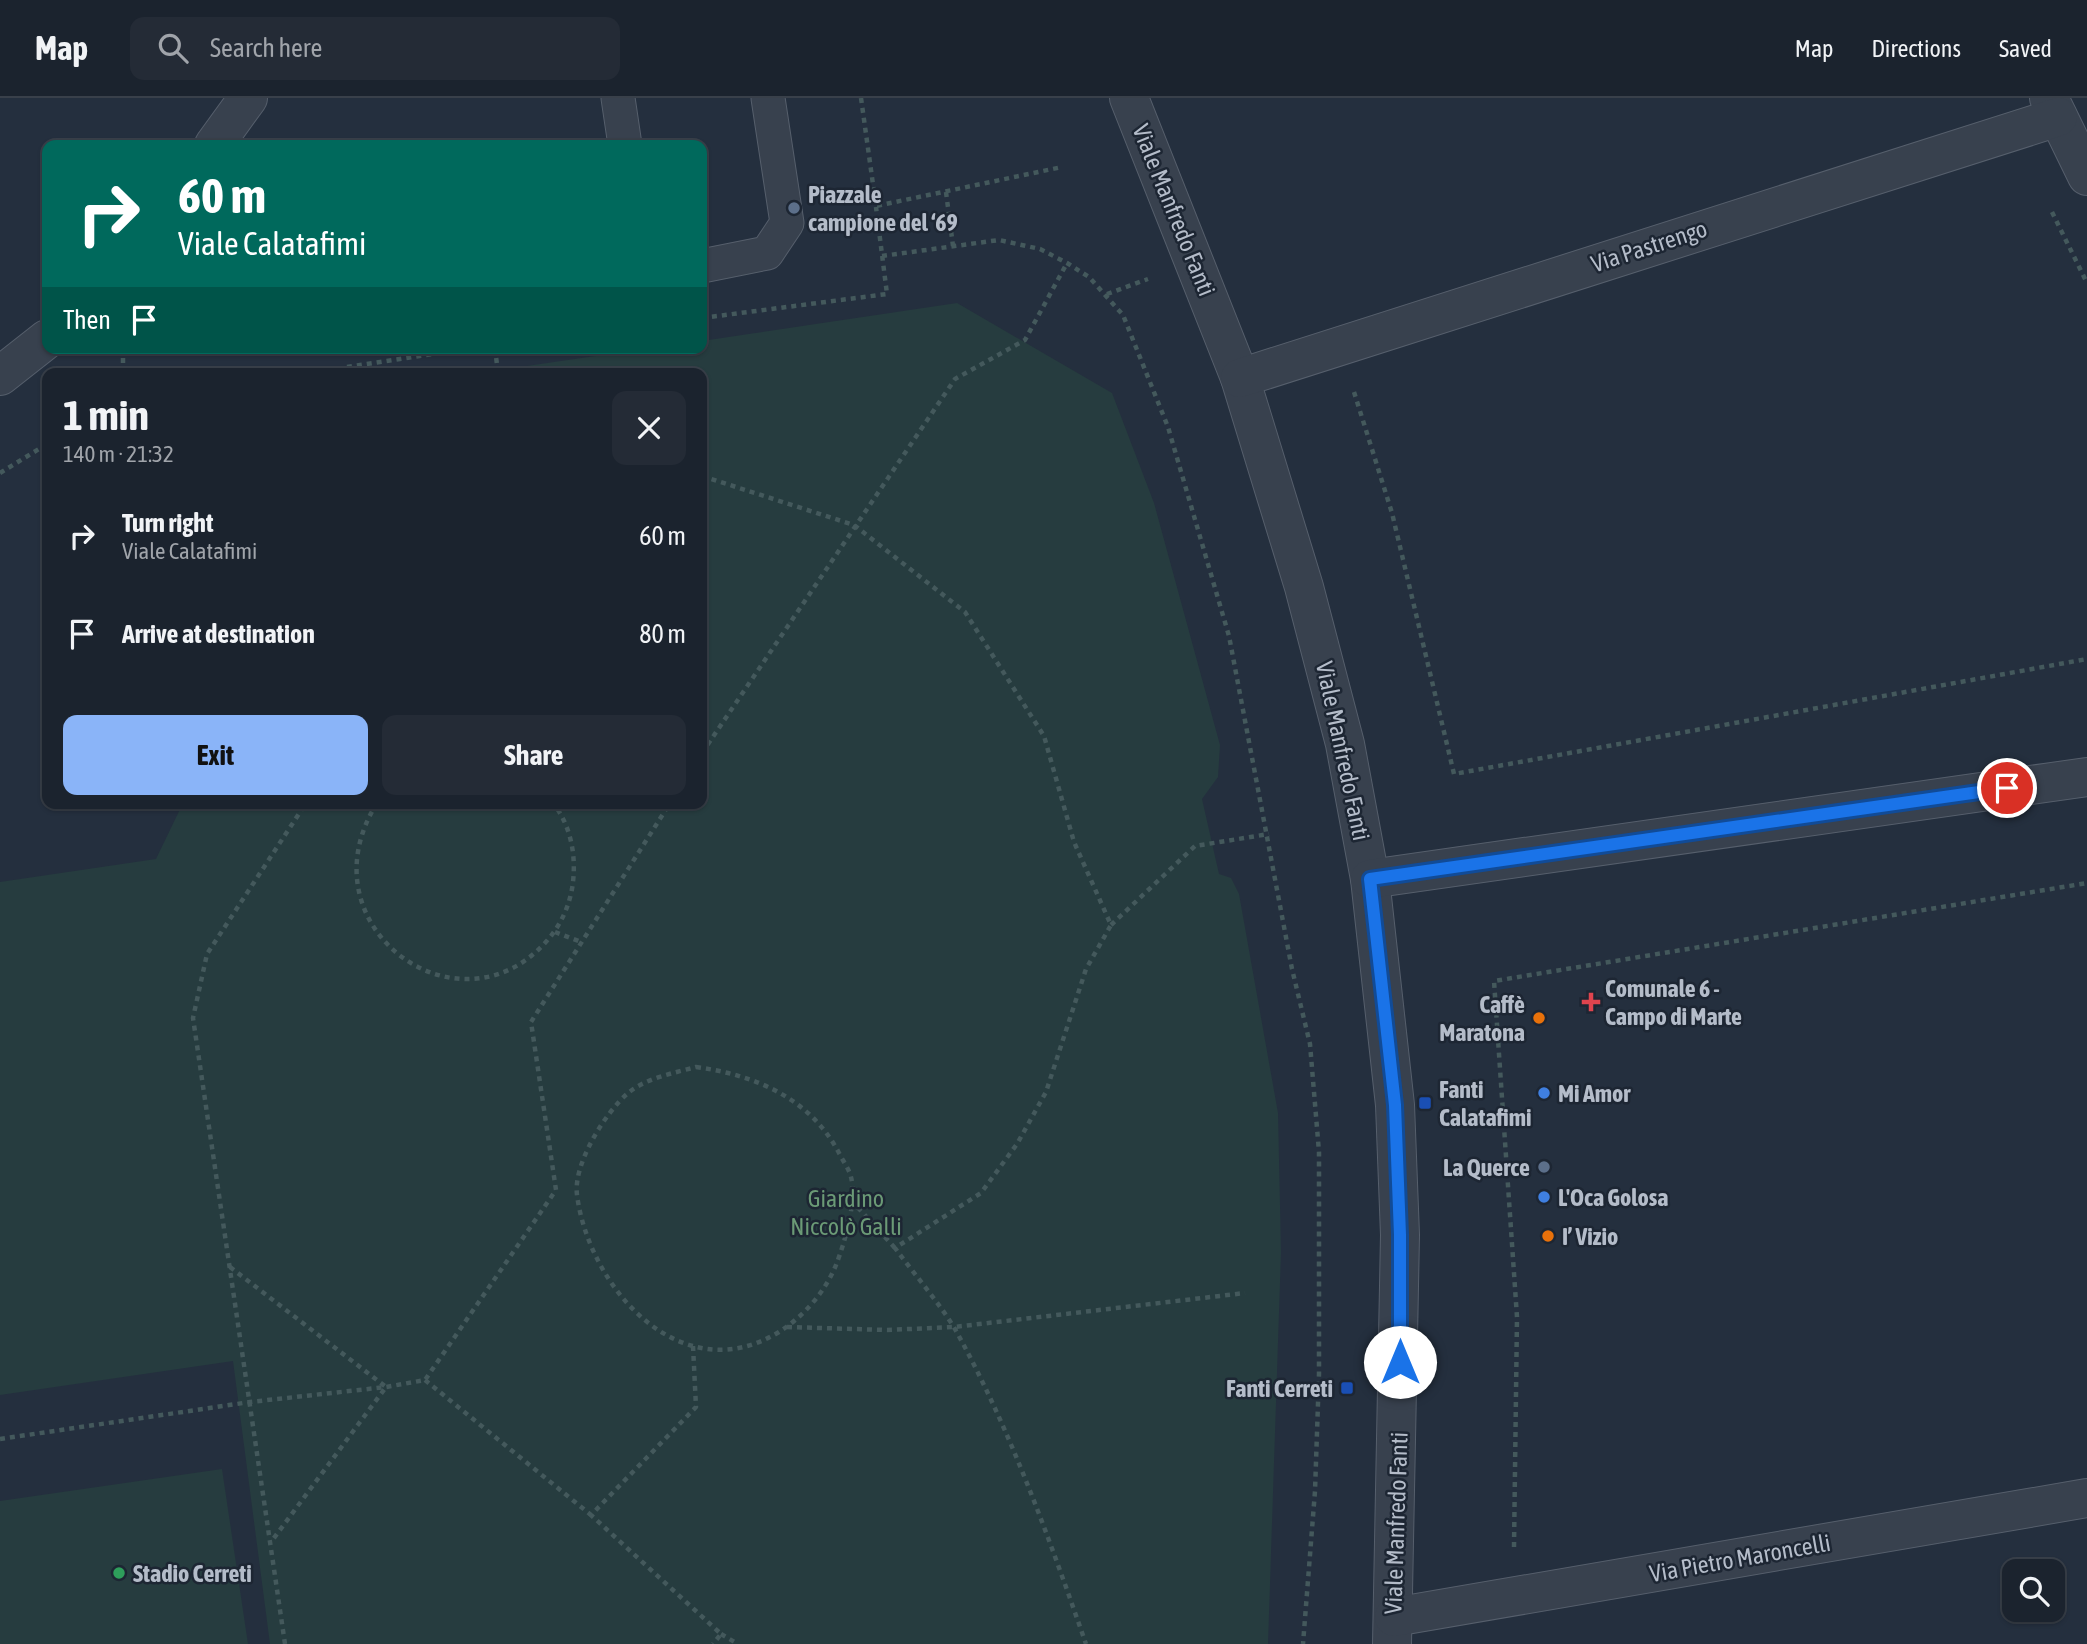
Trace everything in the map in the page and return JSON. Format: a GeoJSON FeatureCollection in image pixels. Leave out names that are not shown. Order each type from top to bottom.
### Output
{"type":"FeatureCollection","features":[{"type":"Feature","properties":{"kind":"street"},"geometry":{"type":"LineString","coordinates":[[218,140],[248,98]]}},
{"type":"Feature","properties":{"kind":"street","name":"Viale Manfredo Fanti"},"geometry":{"type":"LineString","coordinates":[[1129,98],[1240,378],[1304,587],[1342,731],[1370,879],[1395,1105],[1400,1235],[1393,1630]]}},
{"type":"Feature","properties":{"kind":"street"},"geometry":{"type":"LineString","coordinates":[[2053,107],[2087,177]]}},
{"type":"Feature","properties":{"kind":"street","name":"Via Pastrengo"},"geometry":{"type":"LineString","coordinates":[[1240,378],[2053,107]]}},
{"type":"Feature","properties":{"kind":"street"},"geometry":{"type":"LineString","coordinates":[[0,376],[42,343]]}},
{"type":"Feature","properties":{"kind":"street"},"geometry":{"type":"LineString","coordinates":[[1370,879],[2087,777]]}},
{"type":"Feature","properties":{"kind":"street","name":"Via Pietro Maroncelli"},"geometry":{"type":"LineString","coordinates":[[1393,1630],[2087,1497]]}},
{"type":"Feature","properties":{"kind":"lane"},"geometry":{"type":"LineString","coordinates":[[618,98],[624,140]]}},
{"type":"Feature","properties":{"kind":"lane"},"geometry":{"type":"LineString","coordinates":[[707,265],[768,253],[787,223],[768,98]]}},
{"type":"Feature","properties":{"kind":"path"},"geometry":{"type":"LineString","coordinates":[[707,317],[887,294],[861,98]]}},
{"type":"Feature","properties":{"kind":"path"},"geometry":{"type":"LineString","coordinates":[[876,206],[1062,167]]}},
{"type":"Feature","properties":{"kind":"path"},"geometry":{"type":"LineString","coordinates":[[946,192],[953,246]]}},
{"type":"Feature","properties":{"kind":"path"},"geometry":{"type":"LineString","coordinates":[[2051,210],[2087,283]]}},
{"type":"Feature","properties":{"kind":"path"},"geometry":{"type":"LineString","coordinates":[[882,256],[999,240],[1040,249],[1067,262],[1089,277],[1123,315],[1168,427],[1229,636],[1310,1044],[1319,1152],[1315,1490],[1303,1644]]}},
{"type":"Feature","properties":{"kind":"path"},"geometry":{"type":"LineString","coordinates":[[707,746],[955,379],[1026,340],[1067,262]]}},
{"type":"Feature","properties":{"kind":"path"},"geometry":{"type":"LineString","coordinates":[[347,367],[433,354]]}},
{"type":"Feature","properties":{"kind":"path"},"geometry":{"type":"LineString","coordinates":[[1362,384],[1353,387],[1392,513],[1454,774],[2087,659]]}},
{"type":"Feature","properties":{"kind":"path"},"geometry":{"type":"LineString","coordinates":[[0,472],[42,447]]}},
{"type":"Feature","properties":{"kind":"path"},"geometry":{"type":"LineString","coordinates":[[707,478],[854,525],[965,612],[1044,736],[1074,842],[1111,925]]}},
{"type":"Feature","properties":{"kind":"path"},"geometry":{"type":"LineString","coordinates":[[285,1644],[193,1018],[207,954],[302,809]]}},
{"type":"Feature","properties":{"kind":"path"},"geometry":{"type":"LineString","coordinates":[[373,809],[365,822],[355,854],[356,887],[366,918],[378,935],[410,964],[441,976],[474,978],[505,971],[533,955],[555,932],[570,904],[575,872],[572,841],[556,809]]}},
{"type":"Feature","properties":{"kind":"path"},"geometry":{"type":"LineString","coordinates":[[0,1439],[250,1402],[425,1380],[556,1190],[531,1022],[666,809]]}},
{"type":"Feature","properties":{"kind":"path"},"geometry":{"type":"LineString","coordinates":[[895,1248],[981,1194],[1017,1144],[1045,1092],[1086,969],[1111,925],[1195,846],[1269,834]]}},
{"type":"Feature","properties":{"kind":"path"},"geometry":{"type":"LineString","coordinates":[[1514,1549],[1517,1317],[1494,981],[2087,883]]}},
{"type":"Feature","properties":{"kind":"path"},"geometry":{"type":"LineString","coordinates":[[555,932],[582,942]]}},
{"type":"Feature","properties":{"kind":"path"},"geometry":{"type":"LineString","coordinates":[[696,1067],[731,1072],[770,1086],[800,1105],[831,1138],[851,1178],[851,1199],[841,1250],[830,1280],[808,1309],[786,1327],[757,1345],[724,1349],[693,1346],[661,1334],[632,1310],[612,1287],[587,1231],[577,1194],[579,1171],[590,1144],[628,1093],[659,1077],[696,1067]]}},
{"type":"Feature","properties":{"kind":"path"},"geometry":{"type":"LineString","coordinates":[[851,1199],[895,1248],[954,1327],[1011,1448],[1055,1555],[1086,1644]]}},
{"type":"Feature","properties":{"kind":"path"},"geometry":{"type":"LineString","coordinates":[[230,1267],[386,1387]]}},
{"type":"Feature","properties":{"kind":"path"},"geometry":{"type":"LineString","coordinates":[[786,1327],[887,1330],[954,1327],[1245,1293]]}},
{"type":"Feature","properties":{"kind":"path"},"geometry":{"type":"LineString","coordinates":[[591,1515],[696,1407],[693,1346]]}},
{"type":"Feature","properties":{"kind":"path"},"geometry":{"type":"LineString","coordinates":[[425,1380],[591,1515],[721,1634],[738,1644]]}},
{"type":"Feature","properties":{"kind":"path"},"geometry":{"type":"LineString","coordinates":[[271,1543],[386,1387]]}},
{"type":"Feature","properties":{"kind":"path"},"geometry":{"type":"LineString","coordinates":[[713,1644],[721,1634]]}},
{"type":"Feature","properties":{"kind":"green space","name":"Giardino Niccolò Galli"},"geometry":{"type":"Polygon","coordinates":[[[957,303],[1112,393],[1154,503],[1220,745],[1218,777],[1202,799],[1219,874],[1231,878],[1239,894],[1278,1113],[1281,1252],[1268,1644],[270,1644],[233,1361],[0,1395],[0,882],[156,859],[180,809],[707,809],[707,368],[513,368],[609,354],[707,354],[707,340],[957,303]]]}},
{"type":"Feature","properties":{"kind":"green space","name":"Stadio Cerreti"},"geometry":{"type":"Polygon","coordinates":[[[222,1469],[248,1644],[0,1644],[0,1501],[222,1469]]]}},
{"type":"Feature","properties":{"kind":"place","name":"Piazzale campione del ‘69"},"geometry":{"type":"Point","coordinates":[794,208]}},
{"type":"Feature","properties":{"kind":"place","name":"Comunale 6 - Campo di Marte"},"geometry":{"type":"Point","coordinates":[1591,1002]}},
{"type":"Feature","properties":{"kind":"place","name":"Caffè Maratona"},"geometry":{"type":"Point","coordinates":[1539,1018]}},
{"type":"Feature","properties":{"kind":"place","name":"Mi Amor"},"geometry":{"type":"Point","coordinates":[1544,1093]}},
{"type":"Feature","properties":{"kind":"place","name":"Fanti Calatafimi"},"geometry":{"type":"Point","coordinates":[1425,1103]}},
{"type":"Feature","properties":{"kind":"place","name":"La Querce"},"geometry":{"type":"Point","coordinates":[1544,1167]}},
{"type":"Feature","properties":{"kind":"place","name":"L'Oca Golosa"},"geometry":{"type":"Point","coordinates":[1544,1197]}},
{"type":"Feature","properties":{"kind":"place","name":"I’ Vizio"},"geometry":{"type":"Point","coordinates":[1548,1236]}},
{"type":"Feature","properties":{"kind":"place","name":"Fanti Cerreti"},"geometry":{"type":"Point","coordinates":[1347,1388]}},
{"type":"Feature","properties":{"kind":"place","name":"Stadio Cerreti"},"geometry":{"type":"Point","coordinates":[119,1573]}},
{"type":"Feature","properties":{"kind":"route"},"geometry":{"type":"LineString","coordinates":[[1400,1362],[1400,1235],[1395,1105],[1370,879],[2007,788]]}}]}
